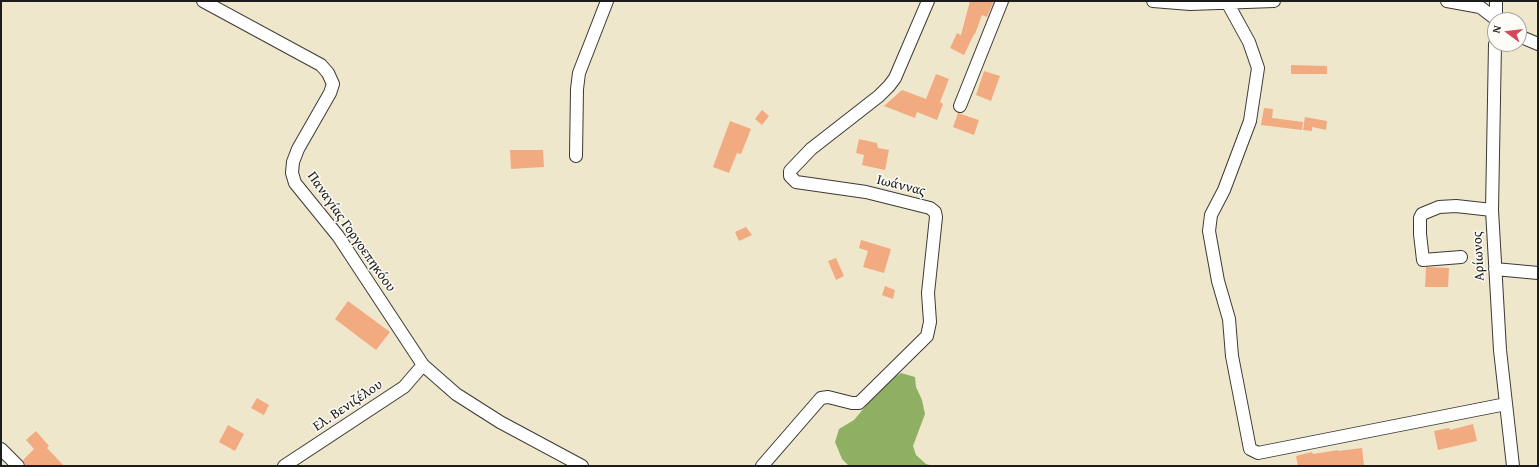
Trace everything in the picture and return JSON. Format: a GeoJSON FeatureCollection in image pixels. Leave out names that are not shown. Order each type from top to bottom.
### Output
{"type":"FeatureCollection","features":[{"type":"Feature","properties":{"kind":"street","name":"Παναγίας Γοργοεπηκόου"},"geometry":{"type":"LineString","coordinates":[[203,1],[321,65],[328,73],[333,84],[330,93],[298,149],[293,162],[292,173],[295,183],[338,236],[423,365],[456,394],[500,422],[582,466]]}},
{"type":"Feature","properties":{"kind":"street"},"geometry":{"type":"LineString","coordinates":[[576,156],[577,89],[579,74],[607,1]]}},
{"type":"Feature","properties":{"kind":"street","name":"Ιωάννας"},"geometry":{"type":"LineString","coordinates":[[762,466],[821,398],[828,397],[852,403],[859,403],[927,336],[930,322],[928,293],[936,218],[935,212],[930,208],[866,192],[796,182],[790,176],[790,171],[811,149],[879,96],[889,86],[895,78],[928,1]]}},
{"type":"Feature","properties":{"kind":"street"},"geometry":{"type":"LineString","coordinates":[[960,106],[1002,1]]}},
{"type":"Feature","properties":{"kind":"street"},"geometry":{"type":"LineString","coordinates":[[1153,1],[1190,4],[1274,1]]}},
{"type":"Feature","properties":{"kind":"street"},"geometry":{"type":"LineString","coordinates":[[1448,1],[1480,7],[1487,13]]}},
{"type":"Feature","properties":{"kind":"street"},"geometry":{"type":"LineString","coordinates":[[1496,1],[1496,12]]}},
{"type":"Feature","properties":{"kind":"street"},"geometry":{"type":"LineString","coordinates":[[1227,2],[1249,42],[1258,68],[1250,121],[1224,190],[1211,215],[1209,231],[1218,281],[1228,320],[1232,356],[1250,449],[1258,453],[1506,404]]}},
{"type":"Feature","properties":{"kind":"street"},"geometry":{"type":"LineString","coordinates":[[1527,39],[1538,44]]}},
{"type":"Feature","properties":{"kind":"street","name":"Αρίωνος"},"geometry":{"type":"LineString","coordinates":[[1495,52],[1492,210],[1500,350],[1513,466]]}},
{"type":"Feature","properties":{"kind":"street"},"geometry":{"type":"LineString","coordinates":[[1461,256],[1423,260],[1420,234],[1420,218],[1422,214],[1439,207],[1456,206],[1492,210]]}},
{"type":"Feature","properties":{"kind":"street"},"geometry":{"type":"LineString","coordinates":[[1495,269],[1538,274]]}},
{"type":"Feature","properties":{"kind":"street","name":"Ελ. Βενιζέλου"},"geometry":{"type":"LineString","coordinates":[[284,466],[404,387],[423,365]]}},
{"type":"Feature","properties":{"kind":"street"},"geometry":{"type":"LineString","coordinates":[[1,449],[18,466]]}},
{"type":"Feature","properties":{"kind":"green space"},"geometry":{"type":"Polygon","coordinates":[[[901,373],[915,377],[916,387],[922,400],[925,414],[913,446],[916,455],[926,464],[933,466],[849,466],[842,459],[835,442],[839,429],[854,420],[885,383],[901,373]]]}},
{"type":"Feature","properties":{"kind":"building"},"geometry":{"type":"Polygon","coordinates":[[[970,1],[994,1],[987,17],[982,15],[975,34],[964,55],[950,48],[957,33],[961,35],[970,1]]]}},
{"type":"Feature","properties":{"kind":"building"},"geometry":{"type":"Polygon","coordinates":[[[1291,65],[1327,66],[1327,74],[1291,74],[1291,65]]]}},
{"type":"Feature","properties":{"kind":"building"},"geometry":{"type":"Polygon","coordinates":[[[984,71],[1000,76],[991,101],[976,95],[984,71]]]}},
{"type":"Feature","properties":{"kind":"building"},"geometry":{"type":"Polygon","coordinates":[[[936,74],[949,79],[940,102],[943,104],[937,120],[917,112],[915,118],[884,106],[902,90],[926,99],[936,74]]]}},
{"type":"Feature","properties":{"kind":"building"},"geometry":{"type":"Polygon","coordinates":[[[1264,108],[1273,109],[1272,118],[1303,122],[1302,130],[1261,125],[1264,108]]]}},
{"type":"Feature","properties":{"kind":"building"},"geometry":{"type":"Polygon","coordinates":[[[762,110],[769,116],[762,125],[755,119],[762,110]]]}},
{"type":"Feature","properties":{"kind":"building"},"geometry":{"type":"Polygon","coordinates":[[[958,113],[979,120],[974,135],[953,127],[958,113]]]}},
{"type":"Feature","properties":{"kind":"building"},"geometry":{"type":"Polygon","coordinates":[[[1305,117],[1327,121],[1326,130],[1312,127],[1312,131],[1303,130],[1305,117]]]}},
{"type":"Feature","properties":{"kind":"building"},"geometry":{"type":"Polygon","coordinates":[[[730,121],[751,129],[741,154],[737,153],[729,173],[713,167],[730,121]]]}},
{"type":"Feature","properties":{"kind":"building"},"geometry":{"type":"Polygon","coordinates":[[[859,139],[877,143],[878,148],[889,150],[885,170],[862,165],[864,155],[856,153],[859,139]]]}},
{"type":"Feature","properties":{"kind":"building"},"geometry":{"type":"Polygon","coordinates":[[[510,150],[543,150],[544,167],[511,169],[510,150]]]}},
{"type":"Feature","properties":{"kind":"building"},"geometry":{"type":"Polygon","coordinates":[[[746,227],[752,235],[739,241],[735,232],[746,227]]]}},
{"type":"Feature","properties":{"kind":"building"},"geometry":{"type":"Polygon","coordinates":[[[861,240],[891,249],[884,273],[863,267],[868,251],[859,248],[861,240]]]}},
{"type":"Feature","properties":{"kind":"building"},"geometry":{"type":"Polygon","coordinates":[[[836,258],[844,276],[836,280],[828,261],[836,258]]]}},
{"type":"Feature","properties":{"kind":"building"},"geometry":{"type":"Polygon","coordinates":[[[1426,267],[1449,268],[1448,287],[1425,287],[1426,267]]]}},
{"type":"Feature","properties":{"kind":"building"},"geometry":{"type":"Polygon","coordinates":[[[885,286],[895,290],[893,299],[882,295],[885,286]]]}},
{"type":"Feature","properties":{"kind":"building"},"geometry":{"type":"Polygon","coordinates":[[[348,301],[390,332],[376,350],[335,319],[348,301]]]}},
{"type":"Feature","properties":{"kind":"building"},"geometry":{"type":"Polygon","coordinates":[[[257,398],[269,405],[264,415],[251,408],[257,398]]]}},
{"type":"Feature","properties":{"kind":"building"},"geometry":{"type":"Polygon","coordinates":[[[1473,424],[1477,441],[1438,450],[1434,431],[1449,428],[1450,430],[1473,424]]]}},
{"type":"Feature","properties":{"kind":"building"},"geometry":{"type":"Polygon","coordinates":[[[228,425],[244,434],[235,451],[219,442],[228,425]]]}},
{"type":"Feature","properties":{"kind":"building"},"geometry":{"type":"Polygon","coordinates":[[[36,431],[49,446],[47,448],[64,466],[27,466],[25,464],[23,460],[34,449],[26,440],[36,431]]]}},
{"type":"Feature","properties":{"kind":"building"},"geometry":{"type":"Polygon","coordinates":[[[1362,448],[1364,465],[1359,466],[1298,466],[1296,456],[1312,452],[1313,454],[1362,448]]]}}]}
